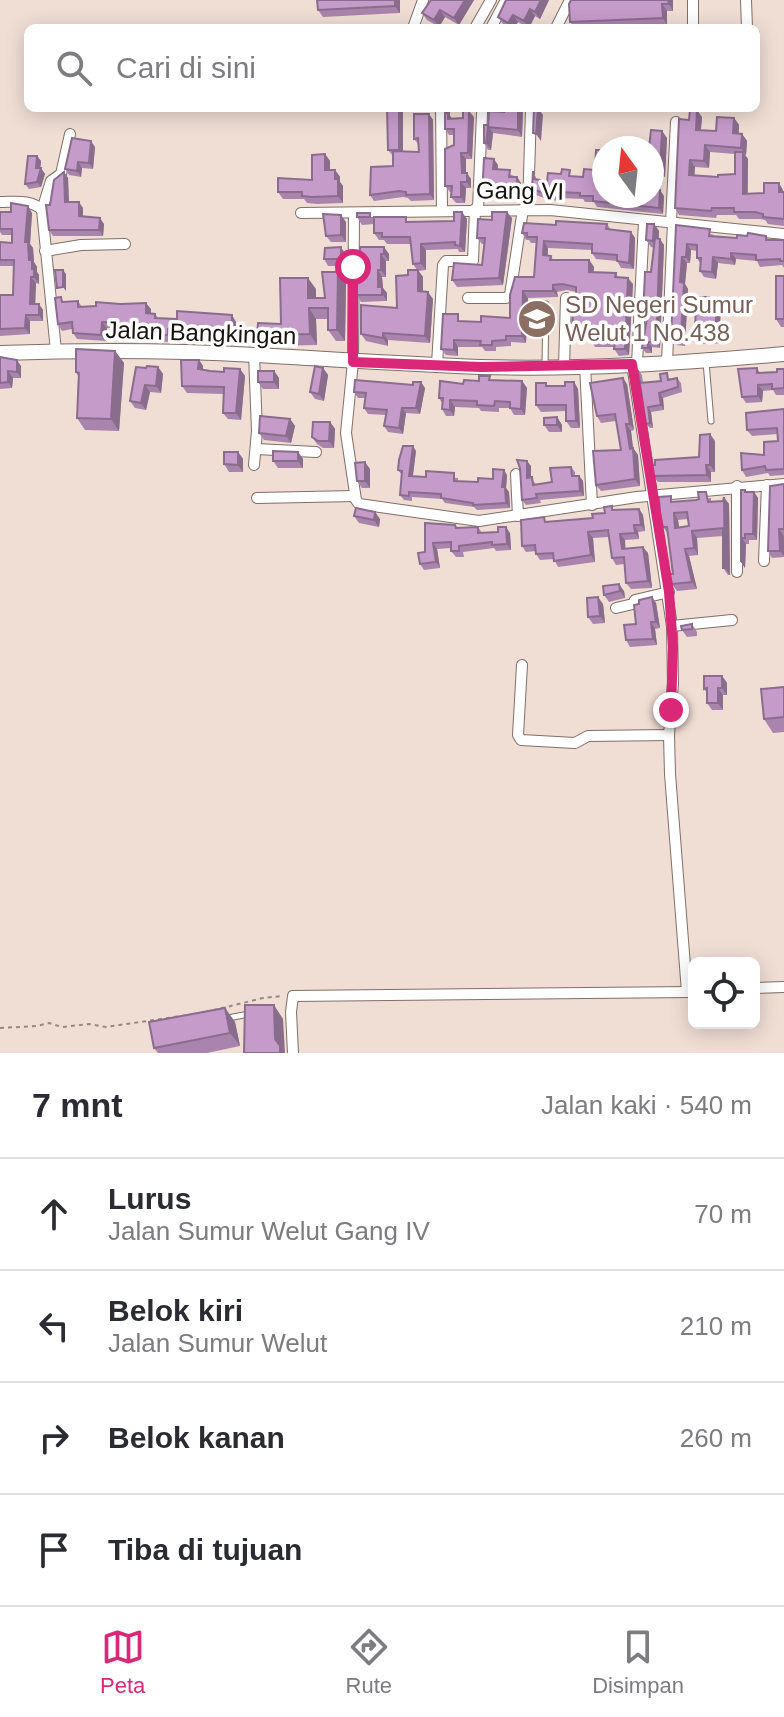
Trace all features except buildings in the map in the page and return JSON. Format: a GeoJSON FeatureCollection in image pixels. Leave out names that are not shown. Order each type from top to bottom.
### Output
{"type":"FeatureCollection","features":[{"type":"Feature","properties":{"kind":"street"},"geometry":{"type":"LineString","coordinates":[[414,24],[423,0]]}},
{"type":"Feature","properties":{"kind":"street"},"geometry":{"type":"LineString","coordinates":[[477,24],[491,0]]}},
{"type":"Feature","properties":{"kind":"street"},"geometry":{"type":"LineString","coordinates":[[493,24],[506,0]]}},
{"type":"Feature","properties":{"kind":"street"},"geometry":{"type":"LineString","coordinates":[[558,24],[570,0]]}},
{"type":"Feature","properties":{"kind":"street"},"geometry":{"type":"LineString","coordinates":[[693,0],[693,24]]}},
{"type":"Feature","properties":{"kind":"street"},"geometry":{"type":"LineString","coordinates":[[746,0],[747,24]]}},
{"type":"Feature","properties":{"kind":"street"},"geometry":{"type":"LineString","coordinates":[[441,112],[442,210]]}},
{"type":"Feature","properties":{"kind":"street"},"geometry":{"type":"LineString","coordinates":[[468,298],[506,298],[510,295],[526,209],[531,112]]}},
{"type":"Feature","properties":{"kind":"street"},"geometry":{"type":"LineString","coordinates":[[437,364],[443,265],[446,261],[473,261],[482,113]]}},
{"type":"Feature","properties":{"kind":"street"},"geometry":{"type":"LineString","coordinates":[[667,362],[676,122]]}},
{"type":"Feature","properties":{"kind":"street"},"geometry":{"type":"LineString","coordinates":[[56,351],[42,210],[51,181],[60,177],[70,134]]}},
{"type":"Feature","properties":{"kind":"street"},"geometry":{"type":"LineString","coordinates":[[0,202],[28,202],[42,210]]}},
{"type":"Feature","properties":{"kind":"street","name":"Gang VI"},"geometry":{"type":"LineString","coordinates":[[301,213],[526,209],[784,234]]}},
{"type":"Feature","properties":{"kind":"street"},"geometry":{"type":"LineString","coordinates":[[354,213],[353,362],[346,433],[355,496],[359,504],[479,521],[651,495],[784,484]]}},
{"type":"Feature","properties":{"kind":"street"},"geometry":{"type":"LineString","coordinates":[[644,221],[634,364],[651,495],[669,592],[673,683],[669,735],[672,815],[688,964]]}},
{"type":"Feature","properties":{"kind":"street"},"geometry":{"type":"LineString","coordinates":[[45,251],[81,245],[125,244]]}},
{"type":"Feature","properties":{"kind":"street"},"geometry":{"type":"LineString","coordinates":[[564,366],[566,298]]}},
{"type":"Feature","properties":{"kind":"street","name":"Jalan Bangkingan"},"geometry":{"type":"LineString","coordinates":[[0,353],[254,354],[353,362],[545,367],[706,361],[784,354]]}},
{"type":"Feature","properties":{"kind":"street"},"geometry":{"type":"LineString","coordinates":[[254,354],[254,465]]}},
{"type":"Feature","properties":{"kind":"street"},"geometry":{"type":"LineString","coordinates":[[585,365],[592,505]]}},
{"type":"Feature","properties":{"kind":"street"},"geometry":{"type":"LineString","coordinates":[[256,449],[316,452]]}},
{"type":"Feature","properties":{"kind":"street"},"geometry":{"type":"LineString","coordinates":[[516,474],[518,516]]}},
{"type":"Feature","properties":{"kind":"street"},"geometry":{"type":"LineString","coordinates":[[764,561],[767,485]]}},
{"type":"Feature","properties":{"kind":"street"},"geometry":{"type":"LineString","coordinates":[[737,486],[737,572]]}},
{"type":"Feature","properties":{"kind":"street"},"geometry":{"type":"LineString","coordinates":[[257,498],[355,496]]}},
{"type":"Feature","properties":{"kind":"street"},"geometry":{"type":"LineString","coordinates":[[616,608],[669,592]]}},
{"type":"Feature","properties":{"kind":"street"},"geometry":{"type":"LineString","coordinates":[[672,626],[732,620]]}},
{"type":"Feature","properties":{"kind":"street"},"geometry":{"type":"LineString","coordinates":[[522,665],[518,735],[521,740],[575,743],[588,736],[669,735]]}},
{"type":"Feature","properties":{"kind":"street"},"geometry":{"type":"LineString","coordinates":[[760,988],[784,987]]}},
{"type":"Feature","properties":{"kind":"street"},"geometry":{"type":"LineString","coordinates":[[293,1053],[293,996],[688,992]]}},
{"type":"Feature","properties":{"kind":"lane"},"geometry":{"type":"LineString","coordinates":[[545,367],[546,304]]}},
{"type":"Feature","properties":{"kind":"lane"},"geometry":{"type":"LineString","coordinates":[[706,361],[711,421]]}},
{"type":"Feature","properties":{"kind":"lane"},"geometry":{"type":"LineString","coordinates":[[277,1013],[291,1012]]}},
{"type":"Feature","properties":{"kind":"lane"},"geometry":{"type":"LineString","coordinates":[[222,1019],[250,1014],[249,1026]]}},
{"type":"Feature","properties":{"kind":"path"},"geometry":{"type":"LineString","coordinates":[[0,1028],[49,1023],[62,1027],[89,1024],[106,1027],[202,1013],[263,998],[293,996]]}},
{"type":"Feature","properties":{"kind":"place","name":"SD Negeri Sumur Welut 1 No.438"},"geometry":{"type":"Point","coordinates":[537,319]}},
{"type":"Feature","properties":{"kind":"route"},"geometry":{"type":"LineString","coordinates":[[353,267],[353,362],[481,367],[632,364],[669,592],[673,647],[671,710]]}}]}
